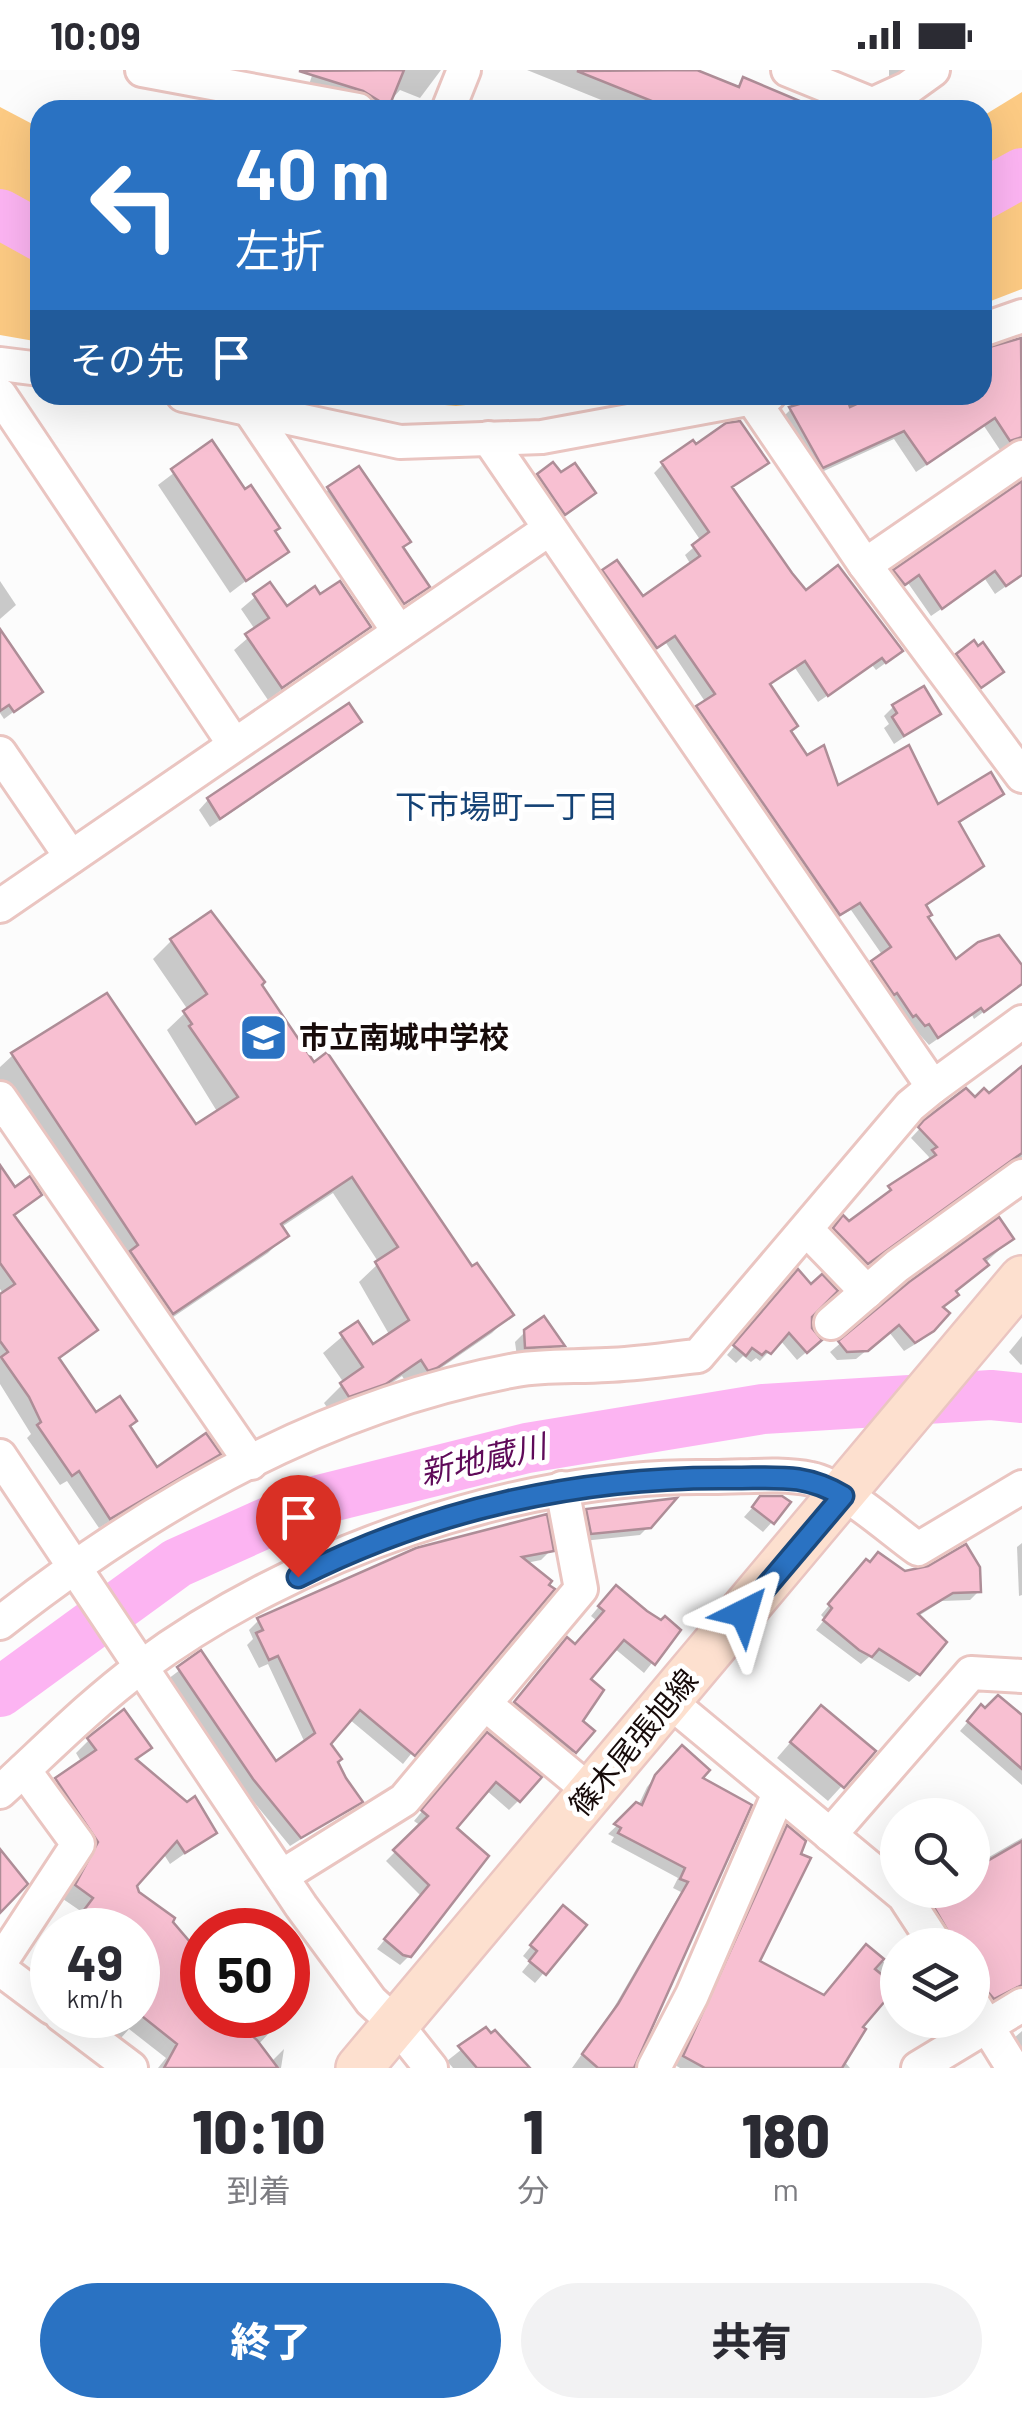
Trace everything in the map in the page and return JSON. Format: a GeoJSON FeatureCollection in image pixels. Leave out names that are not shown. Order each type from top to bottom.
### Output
{"type":"FeatureCollection","features":[{"type":"Feature","properties":{"kind":"main road","name":"篠木尾張旭線"},"geometry":{"type":"LineString","coordinates":[[360,2068],[1022,1279]]}},
{"type":"Feature","properties":{"kind":"street"},"geometry":{"type":"LineString","coordinates":[[142,70],[304,100]]}},
{"type":"Feature","properties":{"kind":"street"},"geometry":{"type":"LineString","coordinates":[[452,100],[464,70]]}},
{"type":"Feature","properties":{"kind":"street"},"geometry":{"type":"LineString","coordinates":[[788,70],[850,100]]}},
{"type":"Feature","properties":{"kind":"street"},"geometry":{"type":"LineString","coordinates":[[881,100],[933,70]]}},
{"type":"Feature","properties":{"kind":"street"},"geometry":{"type":"LineString","coordinates":[[992,326],[1022,316]]}},
{"type":"Feature","properties":{"kind":"street"},"geometry":{"type":"LineString","coordinates":[[0,364],[30,368]]}},
{"type":"Feature","properties":{"kind":"street"},"geometry":{"type":"LineString","coordinates":[[0,395],[234,744]]}},
{"type":"Feature","properties":{"kind":"street"},"geometry":{"type":"LineString","coordinates":[[223,405],[400,442],[542,436],[721,405]]}},
{"type":"Feature","properties":{"kind":"street"},"geometry":{"type":"LineString","coordinates":[[765,405],[865,565],[1022,776]]}},
{"type":"Feature","properties":{"kind":"street"},"geometry":{"type":"LineString","coordinates":[[251,412],[398,632]]}},
{"type":"Feature","properties":{"kind":"street"},"geometry":{"type":"LineString","coordinates":[[488,438],[933,1087]]}},
{"type":"Feature","properties":{"kind":"street"},"geometry":{"type":"LineString","coordinates":[[865,565],[1022,457]]}},
{"type":"Feature","properties":{"kind":"street"},"geometry":{"type":"LineString","coordinates":[[0,906],[548,530]]}},
{"type":"Feature","properties":{"kind":"street"},"geometry":{"type":"LineString","coordinates":[[0,753],[71,856]]}},
{"type":"Feature","properties":{"kind":"street"},"geometry":{"type":"LineString","coordinates":[[0,1623],[78,1572],[149,1518],[321,1428],[434,1390],[502,1374],[698,1356],[910,1106],[1022,1022]]}},
{"type":"Feature","properties":{"kind":"street"},"geometry":{"type":"LineString","coordinates":[[0,1098],[251,1463]]}},
{"type":"Feature","properties":{"kind":"street"},"geometry":{"type":"LineString","coordinates":[[831,1323],[1022,1176]]}},
{"type":"Feature","properties":{"kind":"street"},"geometry":{"type":"LineString","coordinates":[[807,1230],[867,1292]]}},
{"type":"Feature","properties":{"kind":"street"},"geometry":{"type":"LineString","coordinates":[[0,1456],[282,1876],[371,2001],[396,2024],[431,2068]]}},
{"type":"Feature","properties":{"kind":"street"},"geometry":{"type":"LineString","coordinates":[[30,1990],[0,1966],[78,1844],[12,1781],[136,1660],[347,1552],[452,1516],[562,1488],[668,1477],[813,1478],[850,1488],[918,1549],[1022,1488]]}},
{"type":"Feature","properties":{"kind":"street"},"geometry":{"type":"LineString","coordinates":[[282,1876],[404,1800],[581,1590],[562,1488]]}},
{"type":"Feature","properties":{"kind":"street"},"geometry":{"type":"LineString","coordinates":[[830,1835],[971,1673],[1022,1676]]}},
{"type":"Feature","properties":{"kind":"street"},"geometry":{"type":"LineString","coordinates":[[669,1702],[904,1896],[925,1928]]}},
{"type":"Feature","properties":{"kind":"street"},"geometry":{"type":"LineString","coordinates":[[485,1704],[592,1792]]}},
{"type":"Feature","properties":{"kind":"street"},"geometry":{"type":"LineString","coordinates":[[654,2068],[692,1995],[779,1793]]}},
{"type":"Feature","properties":{"kind":"street"},"geometry":{"type":"LineString","coordinates":[[990,2012],[1022,2005]]}},
{"type":"Feature","properties":{"kind":"street"},"geometry":{"type":"LineString","coordinates":[[990,2030],[1013,2068]]}},
{"type":"Feature","properties":{"kind":"street"},"geometry":{"type":"LineString","coordinates":[[91,2038],[130,2068]]}},
{"type":"Feature","properties":{"kind":"street"},"geometry":{"type":"LineString","coordinates":[[918,2068],[952,2038]]}},
{"type":"Feature","properties":{"kind":"shaded area"},"geometry":{"type":"Polygon","coordinates":[[[1022,92],[1022,289],[992,301],[992,110],[1022,92]]]}},
{"type":"Feature","properties":{"kind":"shaded area"},"geometry":{"type":"Polygon","coordinates":[[[0,107],[30,123],[30,340],[0,335],[0,107]]]}},
{"type":"Feature","properties":{"kind":"building"},"geometry":{"type":"Polygon","coordinates":[[[404,70],[392,100],[378,100],[363,91],[299,71],[404,70]]]}},
{"type":"Feature","properties":{"kind":"building"},"geometry":{"type":"Polygon","coordinates":[[[697,70],[739,87],[743,77],[797,100],[649,100],[577,71],[697,70]]]}},
{"type":"Feature","properties":{"kind":"building"},"geometry":{"type":"Polygon","coordinates":[[[1021,338],[1022,437],[1010,441],[995,418],[927,464],[904,431],[823,468],[789,407],[992,405],[992,346],[1021,338]]]}},
{"type":"Feature","properties":{"kind":"building"},"geometry":{"type":"Polygon","coordinates":[[[740,421],[769,463],[732,487],[792,573],[806,590],[838,565],[903,651],[886,663],[882,658],[828,696],[805,661],[770,684],[798,726],[791,731],[807,755],[824,745],[838,785],[909,745],[938,804],[991,772],[1004,794],[959,822],[984,866],[926,905],[932,915],[928,917],[956,959],[978,942],[999,935],[1022,965],[1022,984],[984,1012],[981,1008],[938,1038],[929,1024],[925,1026],[916,1015],[913,1017],[871,961],[891,947],[860,903],[840,915],[696,706],[715,694],[675,636],[657,648],[602,570],[617,560],[643,596],[700,556],[692,545],[709,532],[661,462],[693,440],[696,444],[726,423],[740,421]]]}},
{"type":"Feature","properties":{"kind":"building"},"geometry":{"type":"Polygon","coordinates":[[[212,440],[245,489],[251,485],[280,528],[275,531],[289,552],[246,581],[171,469],[212,440]]]}},
{"type":"Feature","properties":{"kind":"building"},"geometry":{"type":"Polygon","coordinates":[[[553,462],[561,472],[575,463],[596,493],[565,515],[537,474],[553,462]]]}},
{"type":"Feature","properties":{"kind":"building"},"geometry":{"type":"Polygon","coordinates":[[[359,466],[411,542],[403,547],[430,587],[404,604],[327,487],[359,466]]]}},
{"type":"Feature","properties":{"kind":"building"},"geometry":{"type":"Polygon","coordinates":[[[1022,481],[1022,575],[1006,586],[995,571],[942,609],[919,575],[905,585],[893,570],[1022,481]]]}},
{"type":"Feature","properties":{"kind":"building"},"geometry":{"type":"Polygon","coordinates":[[[340,581],[371,627],[282,688],[245,634],[269,618],[253,594],[270,582],[287,606],[315,586],[320,594],[340,581]]]}},
{"type":"Feature","properties":{"kind":"building"},"geometry":{"type":"Polygon","coordinates":[[[0,629],[43,692],[14,712],[9,705],[0,711],[0,629]]]}},
{"type":"Feature","properties":{"kind":"building"},"geometry":{"type":"Polygon","coordinates":[[[974,640],[978,646],[983,642],[1004,672],[981,688],[956,654],[974,640]]]}},
{"type":"Feature","properties":{"kind":"building"},"geometry":{"type":"Polygon","coordinates":[[[924,686],[941,714],[904,736],[892,717],[897,713],[892,705],[924,686]]]}},
{"type":"Feature","properties":{"kind":"building"},"geometry":{"type":"Polygon","coordinates":[[[349,703],[362,722],[220,819],[207,798],[349,703]]]}},
{"type":"Feature","properties":{"kind":"building"},"geometry":{"type":"Polygon","coordinates":[[[211,911],[265,982],[262,985],[314,1062],[327,1052],[472,1266],[477,1263],[514,1315],[437,1368],[428,1371],[421,1360],[386,1384],[349,1397],[340,1383],[363,1367],[340,1333],[358,1321],[373,1344],[409,1320],[375,1262],[398,1247],[352,1177],[281,1224],[289,1236],[173,1314],[130,1251],[138,1245],[11,1053],[107,993],[196,1124],[238,1097],[189,1026],[192,1024],[183,1011],[207,994],[170,939],[211,911]]]}},
{"type":"Feature","properties":{"kind":"building"},"geometry":{"type":"Polygon","coordinates":[[[1022,1066],[1022,1153],[868,1264],[833,1228],[843,1215],[849,1221],[891,1190],[888,1186],[936,1155],[932,1150],[937,1147],[918,1127],[924,1120],[966,1088],[975,1097],[984,1088],[989,1093],[1022,1066]]]}},
{"type":"Feature","properties":{"kind":"building"},"geometry":{"type":"Polygon","coordinates":[[[0,1165],[15,1187],[30,1176],[42,1195],[14,1215],[98,1330],[59,1358],[96,1412],[120,1396],[137,1421],[130,1426],[157,1467],[206,1433],[221,1454],[110,1519],[79,1471],[72,1476],[37,1425],[41,1422],[29,1397],[1,1357],[8,1352],[0,1341],[0,1294],[15,1284],[0,1263],[0,1165]]]}},
{"type":"Feature","properties":{"kind":"building"},"geometry":{"type":"Polygon","coordinates":[[[999,1217],[1014,1239],[984,1259],[989,1265],[956,1291],[959,1295],[943,1307],[950,1313],[934,1331],[915,1343],[899,1325],[868,1351],[847,1352],[838,1341],[909,1282],[999,1217]]]}},
{"type":"Feature","properties":{"kind":"building"},"geometry":{"type":"Polygon","coordinates":[[[798,1269],[811,1284],[822,1274],[838,1291],[812,1317],[812,1328],[822,1340],[807,1353],[789,1333],[771,1354],[766,1351],[762,1355],[752,1348],[746,1356],[733,1345],[798,1269]]]}},
{"type":"Feature","properties":{"kind":"building"},"geometry":{"type":"Polygon","coordinates":[[[544,1316],[565,1346],[525,1348],[524,1330],[544,1316]]]}},
{"type":"Feature","properties":{"kind":"building"},"geometry":{"type":"Polygon","coordinates":[[[760,1496],[782,1496],[791,1502],[774,1524],[752,1507],[760,1496]]]}},
{"type":"Feature","properties":{"kind":"building"},"geometry":{"type":"Polygon","coordinates":[[[677,1498],[651,1528],[591,1534],[586,1509],[677,1498]]]}},
{"type":"Feature","properties":{"kind":"building"},"geometry":{"type":"Polygon","coordinates":[[[547,1514],[554,1551],[522,1557],[552,1581],[549,1585],[555,1589],[415,1756],[360,1710],[331,1744],[342,1759],[338,1762],[346,1778],[363,1802],[301,1838],[253,1779],[177,1667],[201,1650],[276,1761],[315,1733],[278,1656],[269,1660],[256,1633],[263,1630],[257,1618],[416,1548],[547,1514]]]}},
{"type":"Feature","properties":{"kind":"building"},"geometry":{"type":"Polygon","coordinates":[[[966,1544],[980,1567],[981,1592],[953,1593],[918,1614],[947,1642],[920,1675],[879,1649],[872,1657],[859,1650],[823,1620],[832,1608],[828,1604],[866,1559],[870,1562],[878,1552],[905,1571],[928,1566],[966,1544]]]}},
{"type":"Feature","properties":{"kind":"building"},"geometry":{"type":"Polygon","coordinates":[[[616,1585],[647,1611],[661,1620],[665,1616],[681,1630],[655,1665],[624,1640],[591,1679],[604,1690],[583,1721],[595,1731],[576,1753],[514,1702],[567,1637],[575,1644],[604,1611],[598,1606],[616,1585]]]}},
{"type":"Feature","properties":{"kind":"building"},"geometry":{"type":"Polygon","coordinates":[[[998,1695],[1022,1715],[1022,1769],[967,1721],[981,1704],[985,1708],[998,1695]]]}},
{"type":"Feature","properties":{"kind":"building"},"geometry":{"type":"Polygon","coordinates":[[[821,1705],[876,1751],[844,1788],[790,1742],[821,1705]]]}},
{"type":"Feature","properties":{"kind":"building"},"geometry":{"type":"Polygon","coordinates":[[[124,1709],[152,1748],[136,1759],[187,1802],[195,1796],[217,1833],[185,1853],[177,1841],[137,1886],[139,1892],[175,1918],[173,1922],[180,1930],[180,2038],[255,2038],[278,2068],[164,2068],[177,2044],[160,2030],[160,1908],[86,1908],[93,1898],[75,1885],[98,1842],[55,1778],[96,1750],[87,1738],[124,1709]]]}},
{"type":"Feature","properties":{"kind":"building"},"geometry":{"type":"Polygon","coordinates":[[[487,1732],[542,1777],[520,1802],[496,1782],[457,1828],[489,1856],[411,1957],[403,1955],[384,1939],[429,1885],[393,1850],[428,1816],[421,1810],[487,1732]]]}},
{"type":"Feature","properties":{"kind":"building"},"geometry":{"type":"Polygon","coordinates":[[[682,1745],[710,1770],[703,1778],[752,1805],[634,2068],[598,2068],[582,2054],[618,2004],[688,1882],[680,1879],[685,1868],[618,1833],[621,1828],[614,1824],[636,1802],[642,1805],[655,1775],[682,1745]]]}},
{"type":"Feature","properties":{"kind":"building"},"geometry":{"type":"Polygon","coordinates":[[[787,1825],[806,1841],[801,1854],[811,1858],[760,1961],[824,1995],[866,1944],[880,1956],[875,1969],[880,1973],[880,2007],[863,2027],[866,2029],[842,2068],[705,2068],[683,2056],[787,1825]]]}},
{"type":"Feature","properties":{"kind":"building"},"geometry":{"type":"Polygon","coordinates":[[[1022,1841],[1022,1985],[994,1999],[990,1994],[990,1928],[946,1928],[934,1908],[990,1908],[990,1860],[1022,1841]]]}},
{"type":"Feature","properties":{"kind":"building"},"geometry":{"type":"Polygon","coordinates":[[[0,1849],[28,1884],[0,1913],[0,1849]]]}},
{"type":"Feature","properties":{"kind":"building"},"geometry":{"type":"Polygon","coordinates":[[[563,1905],[587,1925],[546,1975],[529,1961],[537,1951],[530,1945],[563,1905]]]}},
{"type":"Feature","properties":{"kind":"building"},"geometry":{"type":"Polygon","coordinates":[[[486,2027],[491,2033],[495,2030],[530,2068],[477,2068],[458,2046],[486,2027]]]}},
{"type":"Feature","properties":{"kind":"waterway"},"geometry":{"type":"LineString","coordinates":[[992,190],[1022,173]]}},
{"type":"Feature","properties":{"kind":"waterway"},"geometry":{"type":"LineString","coordinates":[[0,214],[30,230]]}},
{"type":"Feature","properties":{"kind":"waterway","name":"新地蔵川"},"geometry":{"type":"LineString","coordinates":[[0,1692],[177,1563],[315,1501],[527,1448],[763,1409],[991,1395],[1022,1398]]}},
{"type":"Feature","properties":{"kind":"place","name":"市立南城中学校"},"geometry":{"type":"Point","coordinates":[264,1038]}},
{"type":"Feature","properties":{"kind":"district","name":"下市場町一丁目"},"geometry":{"type":"Point","coordinates":[507,807]}},
{"type":"Feature","properties":{"kind":"route"},"geometry":{"type":"LineString","coordinates":[[298,1577],[347,1552],[452,1516],[562,1488],[668,1477],[813,1478],[843,1496],[744,1613]]}}]}
